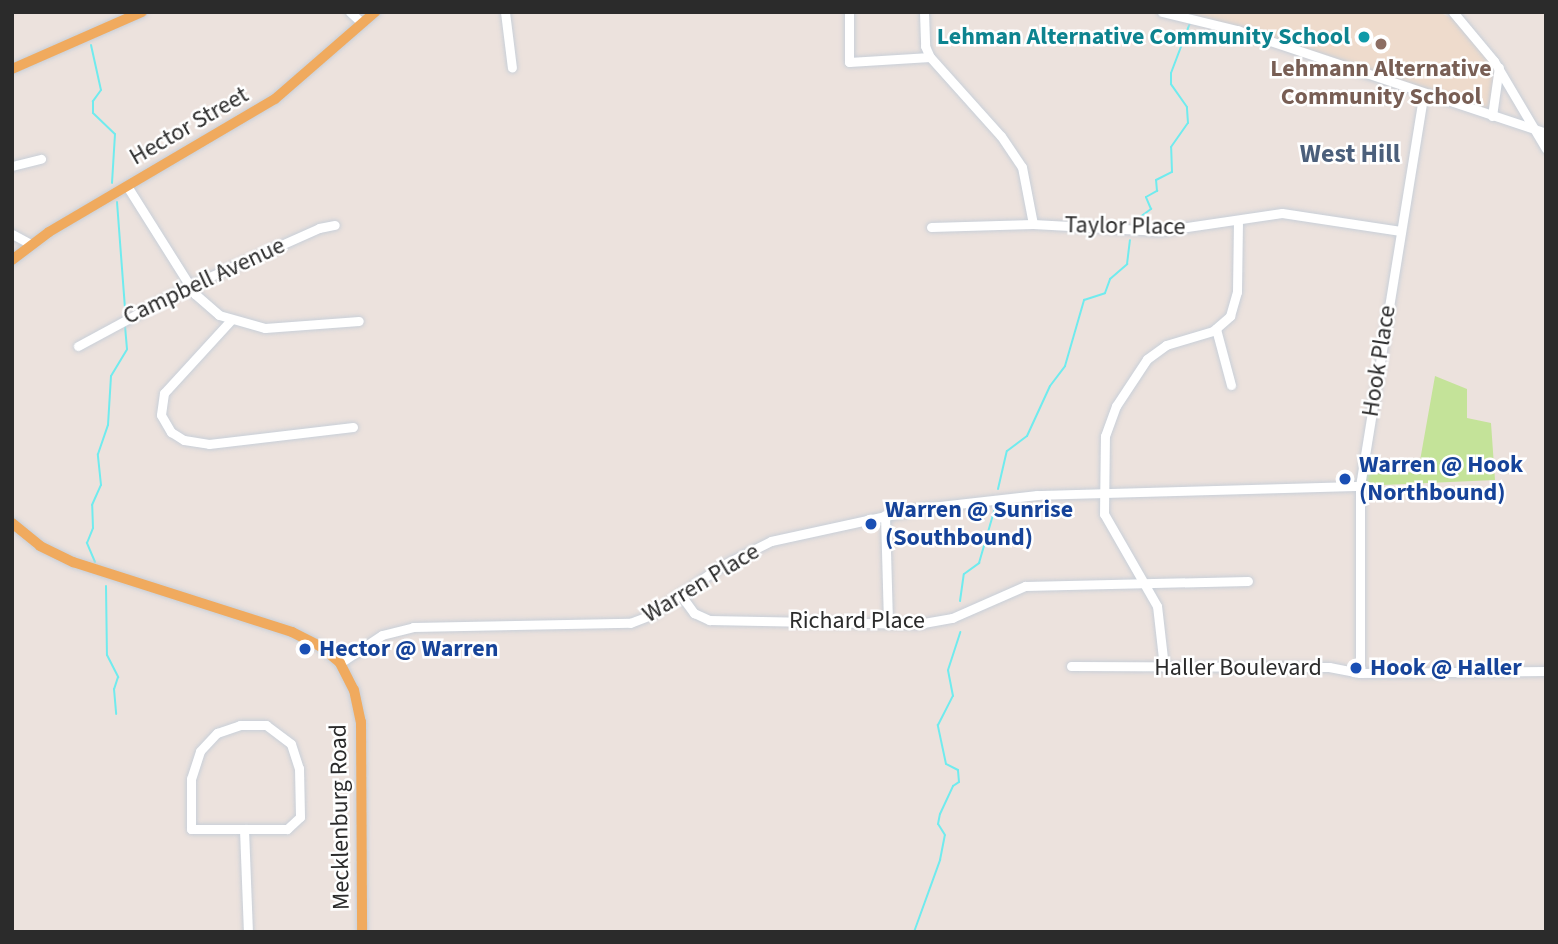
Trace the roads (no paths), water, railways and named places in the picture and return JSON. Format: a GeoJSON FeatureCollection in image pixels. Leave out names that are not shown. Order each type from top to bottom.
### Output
{"type":"FeatureCollection","features":[{"type":"Feature","properties":{"kind":"main road"},"geometry":{"type":"LineString","coordinates":[[12,69],[142,12]]}},
{"type":"Feature","properties":{"kind":"main road","name":"Hector Street"},"geometry":{"type":"LineString","coordinates":[[12,260],[31,244],[276,98],[375,12]]}},
{"type":"Feature","properties":{"kind":"main road"},"geometry":{"type":"LineString","coordinates":[[12,523],[65,558],[292,632],[320,646],[340,663]]}},
{"type":"Feature","properties":{"kind":"main road","name":"Mecklenburg Road"},"geometry":{"type":"LineString","coordinates":[[340,663],[354,690],[361,722],[362,932]]}},
{"type":"Feature","properties":{"kind":"street"},"geometry":{"type":"LineString","coordinates":[[350,12],[361,22]]}},
{"type":"Feature","properties":{"kind":"street"},"geometry":{"type":"LineString","coordinates":[[505,12],[512,68]]}},
{"type":"Feature","properties":{"kind":"street"},"geometry":{"type":"LineString","coordinates":[[849,12],[849,62],[930,57]]}},
{"type":"Feature","properties":{"kind":"street"},"geometry":{"type":"LineString","coordinates":[[925,12],[925,46],[930,57],[1016,156],[1030,189],[1033,224]]}},
{"type":"Feature","properties":{"kind":"street"},"geometry":{"type":"LineString","coordinates":[[1162,12],[1237,30],[1546,133]]}},
{"type":"Feature","properties":{"kind":"street"},"geometry":{"type":"LineString","coordinates":[[1453,12],[1499,67],[1546,149]]}},
{"type":"Feature","properties":{"kind":"street"},"geometry":{"type":"LineString","coordinates":[[1492,116],[1499,67]]}},
{"type":"Feature","properties":{"kind":"street","name":"Hook Place"},"geometry":{"type":"LineString","coordinates":[[1360,673],[1360,486],[1424,93]]}},
{"type":"Feature","properties":{"kind":"street"},"geometry":{"type":"LineString","coordinates":[[12,166],[41,159]]}},
{"type":"Feature","properties":{"kind":"street"},"geometry":{"type":"LineString","coordinates":[[127,186],[190,286],[210,309],[231,320],[283,329],[359,321]]}},
{"type":"Feature","properties":{"kind":"street","name":"Taylor Place"},"geometry":{"type":"LineString","coordinates":[[932,227],[1033,224],[1160,231],[1295,214],[1401,231]]}},
{"type":"Feature","properties":{"kind":"street"},"geometry":{"type":"LineString","coordinates":[[1164,667],[1160,615],[1107,526],[1102,492],[1108,425],[1141,366],[1166,345],[1216,329],[1230,316],[1237,298],[1238,220]]}},
{"type":"Feature","properties":{"kind":"street","name":"Campbell Avenue"},"geometry":{"type":"LineString","coordinates":[[78,346],[190,286],[319,228],[335,225]]}},
{"type":"Feature","properties":{"kind":"street"},"geometry":{"type":"LineString","coordinates":[[12,234],[31,244]]}},
{"type":"Feature","properties":{"kind":"street"},"geometry":{"type":"LineString","coordinates":[[231,320],[164,393],[161,415],[171,432],[184,440],[209,444],[353,427]]}},
{"type":"Feature","properties":{"kind":"street"},"geometry":{"type":"LineString","coordinates":[[1216,329],[1231,385]]}},
{"type":"Feature","properties":{"kind":"street","name":"Warren Place"},"geometry":{"type":"LineString","coordinates":[[340,663],[369,642],[398,629],[624,625],[650,615],[721,566],[771,541],[885,515],[998,497],[1360,486]]}},
{"type":"Feature","properties":{"kind":"street"},"geometry":{"type":"LineString","coordinates":[[885,515],[888,623]]}},
{"type":"Feature","properties":{"kind":"street","name":"Richard Place"},"geometry":{"type":"LineString","coordinates":[[680,594],[694,613],[709,620],[888,623],[945,620],[1025,586],[1248,581]]}},
{"type":"Feature","properties":{"kind":"street","name":"Haller Boulevard"},"geometry":{"type":"LineString","coordinates":[[1070,666],[1329,667],[1360,673],[1546,671]]}},
{"type":"Feature","properties":{"kind":"street"},"geometry":{"type":"LineString","coordinates":[[254,724],[276,730],[291,744],[299,768],[301,811],[297,823],[287,829],[244,829],[191,829],[191,779],[200,751],[217,733],[254,724]]}},
{"type":"Feature","properties":{"kind":"street"},"geometry":{"type":"LineString","coordinates":[[244,829],[248,932]]}},
{"type":"Feature","properties":{"kind":"waterway"},"geometry":{"type":"LineString","coordinates":[[1140,217],[1151,209],[1146,197],[1157,191],[1156,180],[1172,172],[1171,147],[1188,123],[1187,107],[1171,84],[1171,73],[1190,23]]}},
{"type":"Feature","properties":{"kind":"waterway"},"geometry":{"type":"LineString","coordinates":[[91,45],[101,90],[93,101],[93,113],[115,134],[112,183]]}},
{"type":"Feature","properties":{"kind":"waterway"},"geometry":{"type":"LineString","coordinates":[[117,202],[125,309]]}},
{"type":"Feature","properties":{"kind":"waterway"},"geometry":{"type":"LineString","coordinates":[[998,489],[1007,451],[1027,436],[1050,386],[1065,366],[1084,300],[1105,293],[1110,279],[1127,264],[1130,240]]}},
{"type":"Feature","properties":{"kind":"waterway"},"geometry":{"type":"LineString","coordinates":[[95,562],[87,543],[93,528],[92,505],[101,485],[98,454],[108,425],[111,376],[127,349],[125,325]]}},
{"type":"Feature","properties":{"kind":"waterway"},"geometry":{"type":"LineString","coordinates":[[960,601],[964,574],[979,563],[995,508]]}},
{"type":"Feature","properties":{"kind":"waterway"},"geometry":{"type":"LineString","coordinates":[[106,586],[107,655],[118,677],[114,689],[116,714]]}},
{"type":"Feature","properties":{"kind":"waterway"},"geometry":{"type":"LineString","coordinates":[[914,932],[940,860],[945,835],[938,824],[940,814],[953,786],[959,782],[958,770],[946,764],[938,725],[953,696],[948,670],[960,632]]}},
{"type":"Feature","properties":{"kind":"place","name":"Lehman Alternative Community School"},"geometry":{"type":"Point","coordinates":[1364,37]}},
{"type":"Feature","properties":{"kind":"place","name":"Lehmann Alternative Community School"},"geometry":{"type":"Point","coordinates":[1381,44]}},
{"type":"Feature","properties":{"kind":"place","name":"Warren @ Hook (Northbound)"},"geometry":{"type":"Point","coordinates":[1345,479]}},
{"type":"Feature","properties":{"kind":"place","name":"Warren @ Sunrise (Southbound)"},"geometry":{"type":"Point","coordinates":[871,524]}},
{"type":"Feature","properties":{"kind":"place","name":"Hector @ Warren"},"geometry":{"type":"Point","coordinates":[305,649]}},
{"type":"Feature","properties":{"kind":"place","name":"Hook @ Haller"},"geometry":{"type":"Point","coordinates":[1356,668]}},
{"type":"Feature","properties":{"kind":"district","name":"West Hill"},"geometry":{"type":"Point","coordinates":[1350,154]}}]}
